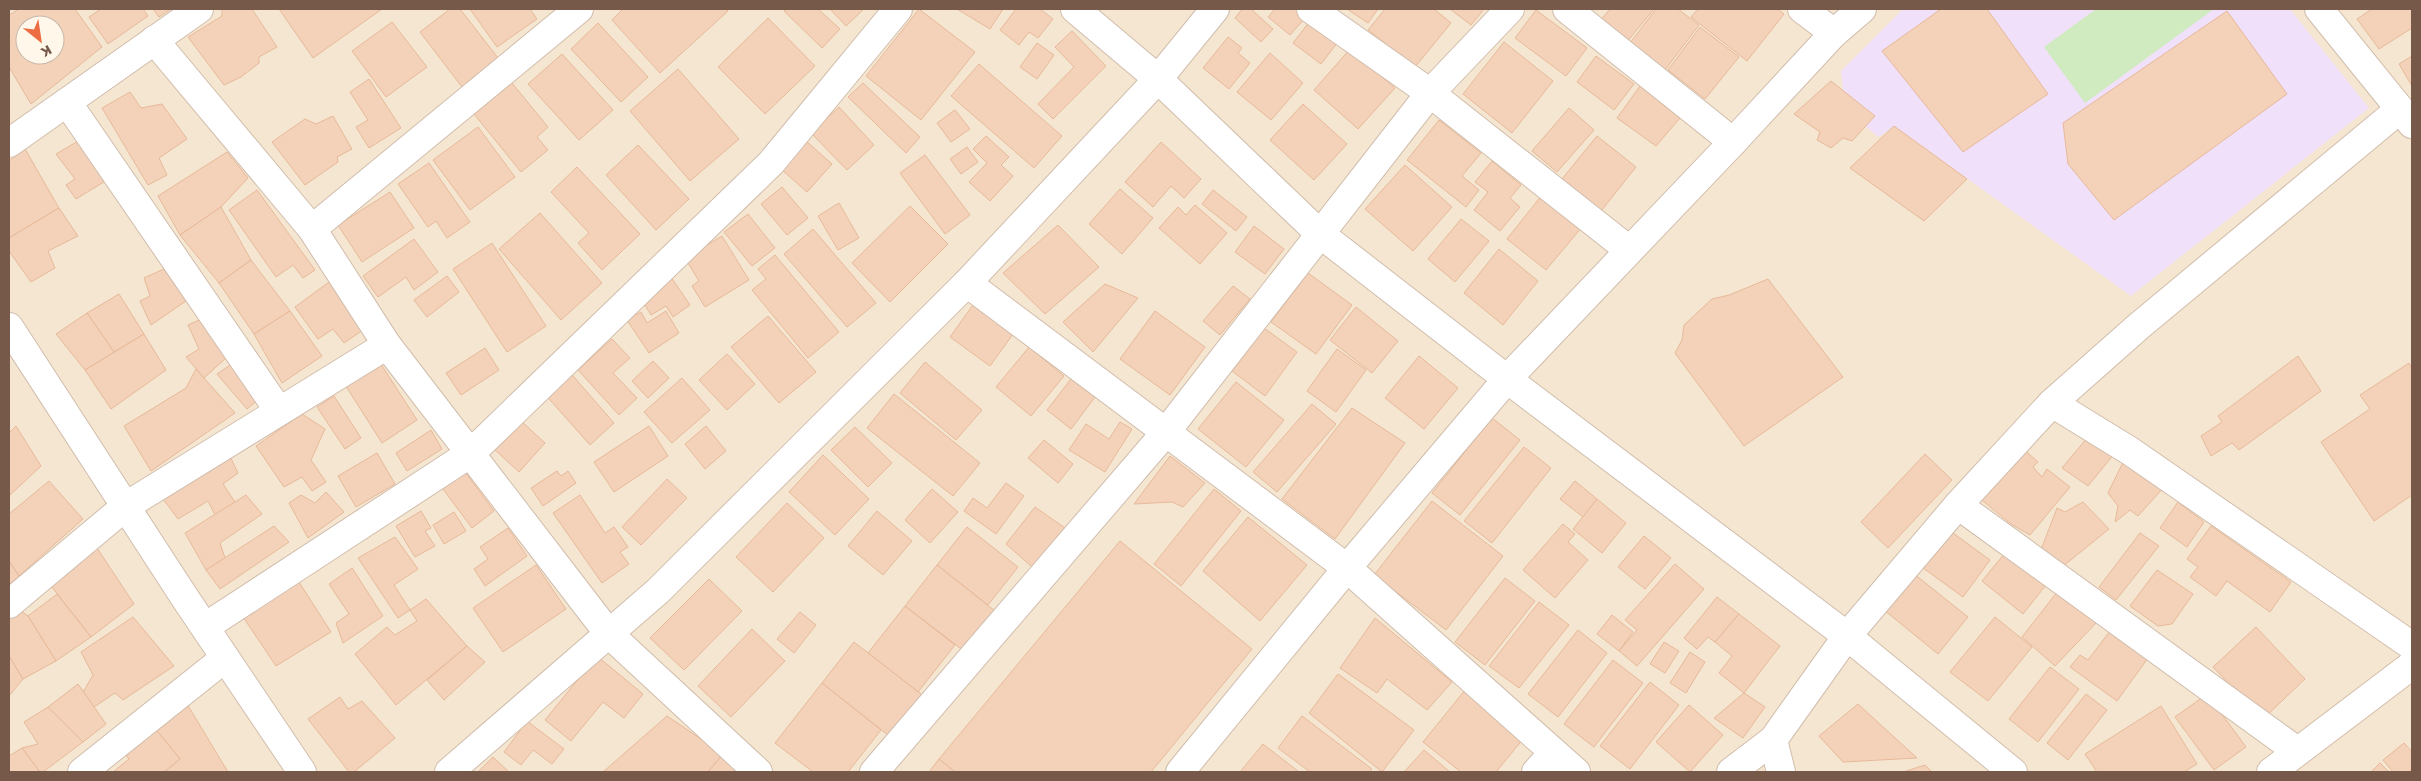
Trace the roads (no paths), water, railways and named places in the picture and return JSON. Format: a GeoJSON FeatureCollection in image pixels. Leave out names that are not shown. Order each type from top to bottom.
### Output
{"type":"FeatureCollection","features":[{"type":"Feature","properties":{"kind":"street"},"geometry":{"type":"LineString","coordinates":[[9,143],[199,9]]}},
{"type":"Feature","properties":{"kind":"street"},"geometry":{"type":"LineString","coordinates":[[312,230],[579,9]]}},
{"type":"Feature","properties":{"kind":"street"},"geometry":{"type":"LineString","coordinates":[[205,627],[470,453],[771,163],[898,9]]}},
{"type":"Feature","properties":{"kind":"street"},"geometry":{"type":"LineString","coordinates":[[1075,9],[1158,79],[1319,233],[1507,379],[1847,636],[2013,772]]}},
{"type":"Feature","properties":{"kind":"street"},"geometry":{"type":"LineString","coordinates":[[449,772],[658,591],[967,283],[1158,79],[1215,9]]}},
{"type":"Feature","properties":{"kind":"street"},"geometry":{"type":"LineString","coordinates":[[1311,9],[1430,93],[1629,250]]}},
{"type":"Feature","properties":{"kind":"street"},"geometry":{"type":"LineString","coordinates":[[874,772],[1166,432],[1319,233],[1430,93],[1510,9]]}},
{"type":"Feature","properties":{"kind":"street"},"geometry":{"type":"LineString","coordinates":[[1567,9],[1732,142]]}},
{"type":"Feature","properties":{"kind":"street"},"geometry":{"type":"LineString","coordinates":[[1802,9],[1834,33]]}},
{"type":"Feature","properties":{"kind":"street"},"geometry":{"type":"LineString","coordinates":[[1180,772],[1507,379],[1834,33],[1862,9]]}},
{"type":"Feature","properties":{"kind":"street"},"geometry":{"type":"LineString","coordinates":[[1731,772],[1773,740],[1847,636],[1958,506],[2052,403],[2140,326],[2406,116],[2319,9]]}},
{"type":"Feature","properties":{"kind":"street"},"geometry":{"type":"LineString","coordinates":[[154,40],[312,230],[387,345],[609,634],[758,772]]}},
{"type":"Feature","properties":{"kind":"street"},"geometry":{"type":"LineString","coordinates":[[67,102],[279,412]]}},
{"type":"Feature","properties":{"kind":"street"},"geometry":{"type":"LineString","coordinates":[[967,283],[1348,568],[1544,763],[1576,772]]}},
{"type":"Feature","properties":{"kind":"street"},"geometry":{"type":"LineString","coordinates":[[9,327],[225,658],[302,772]]}},
{"type":"Feature","properties":{"kind":"street"},"geometry":{"type":"LineString","coordinates":[[9,604],[126,506],[387,345]]}},
{"type":"Feature","properties":{"kind":"street"},"geometry":{"type":"LineString","coordinates":[[2052,403],[2130,451],[2410,666],[2271,772]]}},
{"type":"Feature","properties":{"kind":"street"},"geometry":{"type":"LineString","coordinates":[[1958,506],[2297,751]]}},
{"type":"Feature","properties":{"kind":"street"},"geometry":{"type":"LineString","coordinates":[[82,772],[225,658]]}},
{"type":"Feature","properties":{"kind":"street"},"geometry":{"type":"LineString","coordinates":[[1773,740],[1781,772]]}}]}
